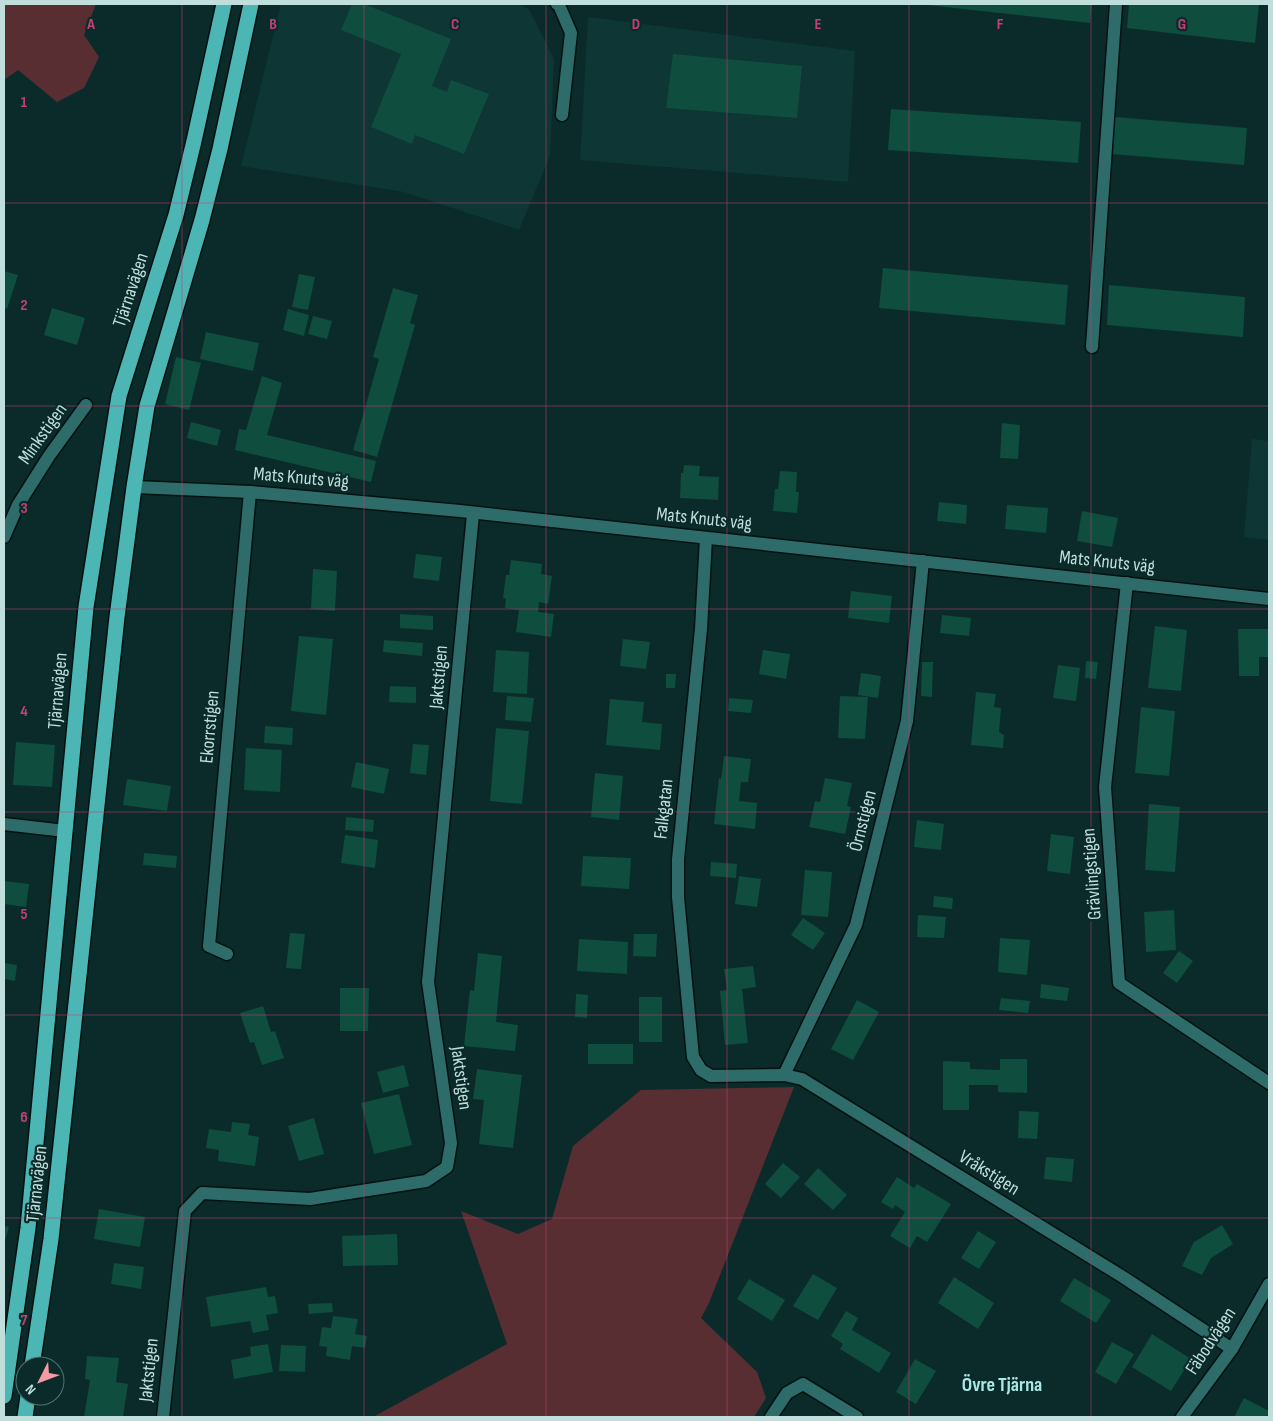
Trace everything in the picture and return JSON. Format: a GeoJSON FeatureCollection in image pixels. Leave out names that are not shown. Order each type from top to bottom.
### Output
{"type":"FeatureCollection","features":[{"type":"Feature","properties":{"kind":"highway","name":"Tjärnavägen"},"geometry":{"type":"LineString","coordinates":[[4,1396],[28,1228],[86,607],[119,396],[176,215],[224,4]]}},
{"type":"Feature","properties":{"kind":"highway","name":"Tjärnavägen"},"geometry":{"type":"LineString","coordinates":[[33,1356],[51,1239],[116,617],[147,406],[202,220],[220,149],[251,4]]}},
{"type":"Feature","properties":{"kind":"street"},"geometry":{"type":"LineString","coordinates":[[557,4],[571,34],[562,115]]}},
{"type":"Feature","properties":{"kind":"street"},"geometry":{"type":"LineString","coordinates":[[1092,347],[1116,4]]}},
{"type":"Feature","properties":{"kind":"street","name":"Minkstigen"},"geometry":{"type":"LineString","coordinates":[[4,537],[18,505],[49,456],[86,405]]}},
{"type":"Feature","properties":{"kind":"street","name":"Mats Knuts väg"},"geometry":{"type":"LineString","coordinates":[[134,487],[250,492],[473,514],[1269,599]]}},
{"type":"Feature","properties":{"kind":"street","name":"Ekorrstigen"},"geometry":{"type":"LineString","coordinates":[[227,954],[209,946],[250,492]]}},
{"type":"Feature","properties":{"kind":"street","name":"Jaktstigen"},"geometry":{"type":"LineString","coordinates":[[163,1417],[185,1211],[202,1193],[310,1199],[426,1181],[447,1167],[451,1143],[428,982],[473,514]]}},
{"type":"Feature","properties":{"kind":"street","name":"Falkgatan"},"geometry":{"type":"LineString","coordinates":[[706,538],[701,629],[678,858],[678,897],[693,1057],[700,1070],[711,1076]]}},
{"type":"Feature","properties":{"kind":"street","name":"Örnstigen"},"geometry":{"type":"LineString","coordinates":[[784,1075],[856,925],[907,721],[923,561]]}},
{"type":"Feature","properties":{"kind":"street","name":"Grävlingstigen"},"geometry":{"type":"LineString","coordinates":[[1127,583],[1105,788],[1118,983],[1269,1083]]}},
{"type":"Feature","properties":{"kind":"street"},"geometry":{"type":"LineString","coordinates":[[4,824],[65,831]]}},
{"type":"Feature","properties":{"kind":"street","name":"Vråkstigen"},"geometry":{"type":"LineString","coordinates":[[711,1076],[784,1075],[802,1079],[1123,1277],[1232,1348]]}},
{"type":"Feature","properties":{"kind":"street","name":"Fäbodvägen"},"geometry":{"type":"LineString","coordinates":[[1182,1417],[1232,1348],[1269,1284]]}},
{"type":"Feature","properties":{"kind":"street"},"geometry":{"type":"LineString","coordinates":[[771,1417],[787,1393],[803,1384],[857,1417]]}},
{"type":"Feature","properties":{"kind":"shaded area"},"geometry":{"type":"Polygon","coordinates":[[[4,4],[96,4],[84,35],[99,57],[84,88],[57,102],[18,70],[4,80],[4,4]]]}},
{"type":"Feature","properties":{"kind":"shaded area"},"geometry":{"type":"Polygon","coordinates":[[[281,4],[519,4],[529,9],[554,59],[550,156],[519,230],[404,192],[241,166],[281,4]]]}},
{"type":"Feature","properties":{"kind":"shaded area"},"geometry":{"type":"Polygon","coordinates":[[[588,17],[855,51],[848,182],[580,160],[588,17]]]}},
{"type":"Feature","properties":{"kind":"shaded area"},"geometry":{"type":"Polygon","coordinates":[[[1252,439],[1269,441],[1269,540],[1244,537],[1252,439]]]}},
{"type":"Feature","properties":{"kind":"shaded area"},"geometry":{"type":"Polygon","coordinates":[[[794,1087],[709,1303],[701,1318],[757,1372],[766,1398],[754,1417],[373,1417],[507,1344],[461,1211],[518,1234],[552,1219],[573,1146],[641,1090],[794,1087]]]}},
{"type":"Feature","properties":{"kind":"building"},"geometry":{"type":"Polygon","coordinates":[[[352,4],[364,4],[451,39],[432,86],[447,92],[451,80],[489,94],[464,154],[415,135],[412,144],[371,127],[401,54],[341,30],[352,4]]]}},
{"type":"Feature","properties":{"kind":"building"},"geometry":{"type":"Polygon","coordinates":[[[927,4],[1092,4],[1090,23],[927,4]]]}},
{"type":"Feature","properties":{"kind":"building"},"geometry":{"type":"Polygon","coordinates":[[[1129,4],[1259,4],[1255,43],[1127,28],[1129,4]]]}},
{"type":"Feature","properties":{"kind":"building"},"geometry":{"type":"Polygon","coordinates":[[[673,54],[802,66],[797,118],[666,108],[673,54]]]}},
{"type":"Feature","properties":{"kind":"building"},"geometry":{"type":"Polygon","coordinates":[[[891,109],[1081,122],[1078,163],[888,150],[891,109]]]}},
{"type":"Feature","properties":{"kind":"building"},"geometry":{"type":"Polygon","coordinates":[[[1115,117],[1247,128],[1244,165],[1112,154],[1115,117]]]}},
{"type":"Feature","properties":{"kind":"building"},"geometry":{"type":"Polygon","coordinates":[[[883,268],[1068,285],[1065,325],[879,308],[883,268]]]}},
{"type":"Feature","properties":{"kind":"building"},"geometry":{"type":"Polygon","coordinates":[[[4,271],[18,275],[7,309],[4,308],[4,271]]]}},
{"type":"Feature","properties":{"kind":"building"},"geometry":{"type":"Polygon","coordinates":[[[299,274],[315,277],[308,310],[292,307],[299,274]]]}},
{"type":"Feature","properties":{"kind":"building"},"geometry":{"type":"Polygon","coordinates":[[[1109,285],[1245,297],[1243,337],[1107,325],[1109,285]]]}},
{"type":"Feature","properties":{"kind":"building"},"geometry":{"type":"Polygon","coordinates":[[[393,288],[418,295],[410,323],[415,325],[377,457],[353,450],[379,359],[373,357],[393,288]]]}},
{"type":"Feature","properties":{"kind":"building"},"geometry":{"type":"Polygon","coordinates":[[[52,308],[85,318],[77,345],[44,335],[52,308]]]}},
{"type":"Feature","properties":{"kind":"building"},"geometry":{"type":"Polygon","coordinates":[[[288,309],[309,315],[304,336],[283,330],[288,309]]]}},
{"type":"Feature","properties":{"kind":"building"},"geometry":{"type":"Polygon","coordinates":[[[313,316],[332,321],[327,339],[308,334],[313,316]]]}},
{"type":"Feature","properties":{"kind":"building"},"geometry":{"type":"Polygon","coordinates":[[[206,332],[259,343],[253,371],[200,359],[206,332]]]}},
{"type":"Feature","properties":{"kind":"building"},"geometry":{"type":"Polygon","coordinates":[[[176,357],[201,363],[189,410],[165,404],[176,357]]]}},
{"type":"Feature","properties":{"kind":"building"},"geometry":{"type":"Polygon","coordinates":[[[262,376],[282,383],[267,435],[376,461],[371,482],[235,450],[239,429],[246,430],[262,376]]]}},
{"type":"Feature","properties":{"kind":"building"},"geometry":{"type":"Polygon","coordinates":[[[191,422],[221,430],[217,446],[187,438],[191,422]]]}},
{"type":"Feature","properties":{"kind":"building"},"geometry":{"type":"Polygon","coordinates":[[[1002,423],[1020,425],[1018,459],[1000,458],[1002,423]]]}},
{"type":"Feature","properties":{"kind":"building"},"geometry":{"type":"Polygon","coordinates":[[[684,465],[700,466],[699,476],[719,477],[718,500],[680,498],[681,473],[683,473],[684,465]]]}},
{"type":"Feature","properties":{"kind":"building"},"geometry":{"type":"Polygon","coordinates":[[[780,471],[797,472],[796,492],[799,492],[797,513],[773,511],[775,489],[778,489],[780,471]]]}},
{"type":"Feature","properties":{"kind":"building"},"geometry":{"type":"Polygon","coordinates":[[[939,502],[967,505],[966,524],[937,521],[939,502]]]}},
{"type":"Feature","properties":{"kind":"building"},"geometry":{"type":"Polygon","coordinates":[[[1007,505],[1048,508],[1046,533],[1005,529],[1007,505]]]}},
{"type":"Feature","properties":{"kind":"building"},"geometry":{"type":"Polygon","coordinates":[[[1082,511],[1118,518],[1112,547],[1077,541],[1082,511]]]}},
{"type":"Feature","properties":{"kind":"building"},"geometry":{"type":"Polygon","coordinates":[[[416,554],[442,557],[439,581],[413,578],[416,554]]]}},
{"type":"Feature","properties":{"kind":"building"},"geometry":{"type":"Polygon","coordinates":[[[511,560],[542,564],[541,574],[552,576],[548,604],[539,602],[538,612],[554,614],[551,637],[516,632],[519,610],[505,608],[506,599],[503,598],[506,575],[509,575],[511,560]]]}},
{"type":"Feature","properties":{"kind":"building"},"geometry":{"type":"Polygon","coordinates":[[[313,569],[337,571],[335,611],[311,609],[313,569]]]}},
{"type":"Feature","properties":{"kind":"building"},"geometry":{"type":"Polygon","coordinates":[[[851,591],[892,596],[889,623],[848,618],[851,591]]]}},
{"type":"Feature","properties":{"kind":"building"},"geometry":{"type":"Polygon","coordinates":[[[400,614],[433,616],[433,630],[400,628],[400,614]]]}},
{"type":"Feature","properties":{"kind":"building"},"geometry":{"type":"Polygon","coordinates":[[[942,615],[971,618],[969,636],[940,633],[942,615]]]}},
{"type":"Feature","properties":{"kind":"building"},"geometry":{"type":"Polygon","coordinates":[[[1155,626],[1187,630],[1181,691],[1148,688],[1155,626]]]}},
{"type":"Feature","properties":{"kind":"building"},"geometry":{"type":"Polygon","coordinates":[[[1238,629],[1269,629],[1269,657],[1259,657],[1259,676],[1239,676],[1238,629]]]}},
{"type":"Feature","properties":{"kind":"building"},"geometry":{"type":"Polygon","coordinates":[[[299,636],[333,639],[326,715],[291,711],[299,636]]]}},
{"type":"Feature","properties":{"kind":"building"},"geometry":{"type":"Polygon","coordinates":[[[623,639],[650,642],[646,669],[620,666],[623,639]]]}},
{"type":"Feature","properties":{"kind":"building"},"geometry":{"type":"Polygon","coordinates":[[[384,640],[423,643],[422,656],[383,652],[384,640]]]}},
{"type":"Feature","properties":{"kind":"building"},"geometry":{"type":"Polygon","coordinates":[[[496,650],[529,652],[527,694],[493,692],[496,650]]]}},
{"type":"Feature","properties":{"kind":"building"},"geometry":{"type":"Polygon","coordinates":[[[763,650],[790,654],[786,679],[759,674],[763,650]]]}},
{"type":"Feature","properties":{"kind":"building"},"geometry":{"type":"Polygon","coordinates":[[[1086,661],[1098,662],[1096,679],[1085,678],[1086,661]]]}},
{"type":"Feature","properties":{"kind":"building"},"geometry":{"type":"Polygon","coordinates":[[[922,662],[933,662],[932,697],[921,696],[922,662]]]}},
{"type":"Feature","properties":{"kind":"building"},"geometry":{"type":"Polygon","coordinates":[[[1058,665],[1080,668],[1076,701],[1053,698],[1058,665]]]}},
{"type":"Feature","properties":{"kind":"building"},"geometry":{"type":"Polygon","coordinates":[[[861,673],[881,676],[878,698],[858,695],[861,673]]]}},
{"type":"Feature","properties":{"kind":"building"},"geometry":{"type":"Polygon","coordinates":[[[666,674],[676,674],[675,688],[666,688],[666,674]]]}},
{"type":"Feature","properties":{"kind":"building"},"geometry":{"type":"Polygon","coordinates":[[[390,686],[416,687],[416,703],[389,702],[390,686]]]}},
{"type":"Feature","properties":{"kind":"building"},"geometry":{"type":"Polygon","coordinates":[[[976,692],[996,694],[994,707],[1001,708],[999,732],[1004,735],[1003,748],[971,745],[976,692]]]}},
{"type":"Feature","properties":{"kind":"building"},"geometry":{"type":"Polygon","coordinates":[[[507,696],[534,698],[531,722],[505,720],[507,696]]]}},
{"type":"Feature","properties":{"kind":"building"},"geometry":{"type":"Polygon","coordinates":[[[840,696],[868,697],[865,739],[838,738],[840,696]]]}},
{"type":"Feature","properties":{"kind":"building"},"geometry":{"type":"Polygon","coordinates":[[[729,698],[753,700],[751,713],[728,711],[729,698]]]}},
{"type":"Feature","properties":{"kind":"building"},"geometry":{"type":"Polygon","coordinates":[[[610,699],[644,702],[642,722],[662,724],[660,750],[606,745],[610,699]]]}},
{"type":"Feature","properties":{"kind":"building"},"geometry":{"type":"Polygon","coordinates":[[[1141,707],[1175,711],[1169,776],[1135,773],[1141,707]]]}},
{"type":"Feature","properties":{"kind":"building"},"geometry":{"type":"Polygon","coordinates":[[[265,726],[293,728],[292,745],[264,743],[265,726]]]}},
{"type":"Feature","properties":{"kind":"building"},"geometry":{"type":"Polygon","coordinates":[[[496,728],[529,731],[522,804],[490,801],[496,728]]]}},
{"type":"Feature","properties":{"kind":"building"},"geometry":{"type":"Polygon","coordinates":[[[16,742],[55,745],[52,787],[13,785],[16,742]]]}},
{"type":"Feature","properties":{"kind":"building"},"geometry":{"type":"Polygon","coordinates":[[[413,744],[429,745],[426,775],[410,773],[413,744]]]}},
{"type":"Feature","properties":{"kind":"building"},"geometry":{"type":"Polygon","coordinates":[[[246,748],[282,750],[280,792],[244,790],[246,748]]]}},
{"type":"Feature","properties":{"kind":"building"},"geometry":{"type":"Polygon","coordinates":[[[724,756],[751,759],[748,782],[741,782],[739,801],[757,803],[755,829],[714,824],[719,778],[721,779],[724,756]]]}},
{"type":"Feature","properties":{"kind":"building"},"geometry":{"type":"Polygon","coordinates":[[[356,762],[389,769],[384,794],[351,787],[356,762]]]}},
{"type":"Feature","properties":{"kind":"building"},"geometry":{"type":"Polygon","coordinates":[[[595,773],[623,776],[619,820],[591,817],[595,773]]]}},
{"type":"Feature","properties":{"kind":"building"},"geometry":{"type":"Polygon","coordinates":[[[825,778],[852,783],[847,806],[851,807],[845,834],[809,827],[815,801],[820,802],[825,778]]]}},
{"type":"Feature","properties":{"kind":"building"},"geometry":{"type":"Polygon","coordinates":[[[127,779],[171,786],[167,811],[123,805],[127,779]]]}},
{"type":"Feature","properties":{"kind":"building"},"geometry":{"type":"Polygon","coordinates":[[[1149,804],[1180,807],[1175,872],[1145,870],[1149,804]]]}},
{"type":"Feature","properties":{"kind":"building"},"geometry":{"type":"Polygon","coordinates":[[[346,817],[374,820],[373,832],[345,830],[346,817]]]}},
{"type":"Feature","properties":{"kind":"building"},"geometry":{"type":"Polygon","coordinates":[[[917,820],[944,824],[941,850],[914,847],[917,820]]]}},
{"type":"Feature","properties":{"kind":"building"},"geometry":{"type":"Polygon","coordinates":[[[1051,834],[1074,837],[1070,874],[1047,871],[1051,834]]]}},
{"type":"Feature","properties":{"kind":"building"},"geometry":{"type":"Polygon","coordinates":[[[345,835],[378,840],[375,868],[341,863],[345,835]]]}},
{"type":"Feature","properties":{"kind":"building"},"geometry":{"type":"Polygon","coordinates":[[[144,853],[177,856],[176,868],[143,865],[144,853]]]}},
{"type":"Feature","properties":{"kind":"building"},"geometry":{"type":"Polygon","coordinates":[[[583,856],[631,858],[629,889],[581,886],[583,856]]]}},
{"type":"Feature","properties":{"kind":"building"},"geometry":{"type":"Polygon","coordinates":[[[711,862],[737,864],[736,878],[710,876],[711,862]]]}},
{"type":"Feature","properties":{"kind":"building"},"geometry":{"type":"Polygon","coordinates":[[[805,870],[832,872],[828,917],[801,915],[805,870]]]}},
{"type":"Feature","properties":{"kind":"building"},"geometry":{"type":"Polygon","coordinates":[[[739,876],[761,879],[757,907],[735,904],[739,876]]]}},
{"type":"Feature","properties":{"kind":"building"},"geometry":{"type":"Polygon","coordinates":[[[4,881],[29,884],[26,907],[4,904],[4,881]]]}},
{"type":"Feature","properties":{"kind":"building"},"geometry":{"type":"Polygon","coordinates":[[[934,896],[953,898],[952,909],[933,907],[934,896]]]}},
{"type":"Feature","properties":{"kind":"building"},"geometry":{"type":"Polygon","coordinates":[[[1174,910],[1176,950],[1146,952],[1144,912],[1174,910]]]}},
{"type":"Feature","properties":{"kind":"building"},"geometry":{"type":"Polygon","coordinates":[[[918,915],[946,917],[944,938],[917,937],[918,915]]]}},
{"type":"Feature","properties":{"kind":"building"},"geometry":{"type":"Polygon","coordinates":[[[803,918],[825,933],[813,950],[791,935],[803,918]]]}},
{"type":"Feature","properties":{"kind":"building"},"geometry":{"type":"Polygon","coordinates":[[[290,933],[305,934],[301,969],[286,968],[290,933]]]}},
{"type":"Feature","properties":{"kind":"building"},"geometry":{"type":"Polygon","coordinates":[[[634,934],[657,934],[656,957],[633,956],[634,934]]]}},
{"type":"Feature","properties":{"kind":"building"},"geometry":{"type":"Polygon","coordinates":[[[1000,938],[1030,940],[1027,975],[998,972],[1000,938]]]}},
{"type":"Feature","properties":{"kind":"building"},"geometry":{"type":"Polygon","coordinates":[[[579,939],[628,942],[627,974],[577,971],[579,939]]]}},
{"type":"Feature","properties":{"kind":"building"},"geometry":{"type":"Polygon","coordinates":[[[1179,951],[1193,961],[1177,983],[1163,973],[1179,951]]]}},
{"type":"Feature","properties":{"kind":"building"},"geometry":{"type":"Polygon","coordinates":[[[478,953],[502,956],[496,1022],[518,1025],[515,1051],[464,1046],[470,990],[474,991],[478,953]]]}},
{"type":"Feature","properties":{"kind":"building"},"geometry":{"type":"Polygon","coordinates":[[[4,963],[17,965],[15,981],[4,979],[4,963]]]}},
{"type":"Feature","properties":{"kind":"building"},"geometry":{"type":"Polygon","coordinates":[[[753,966],[756,987],[742,989],[748,1043],[725,1045],[720,991],[727,990],[724,969],[753,966]]]}},
{"type":"Feature","properties":{"kind":"building"},"geometry":{"type":"Polygon","coordinates":[[[1041,984],[1069,988],[1067,1001],[1040,998],[1041,984]]]}},
{"type":"Feature","properties":{"kind":"building"},"geometry":{"type":"Polygon","coordinates":[[[340,988],[369,988],[368,1031],[340,1031],[340,988]]]}},
{"type":"Feature","properties":{"kind":"building"},"geometry":{"type":"Polygon","coordinates":[[[576,994],[588,995],[587,1018],[575,1017],[576,994]]]}},
{"type":"Feature","properties":{"kind":"building"},"geometry":{"type":"Polygon","coordinates":[[[639,997],[662,997],[662,1042],[639,1042],[639,997]]]}},
{"type":"Feature","properties":{"kind":"building"},"geometry":{"type":"Polygon","coordinates":[[[1001,998],[1030,1001],[1028,1013],[999,1010],[1001,998]]]}},
{"type":"Feature","properties":{"kind":"building"},"geometry":{"type":"Polygon","coordinates":[[[857,1000],[879,1012],[853,1060],[831,1049],[857,1000]]]}},
{"type":"Feature","properties":{"kind":"building"},"geometry":{"type":"Polygon","coordinates":[[[263,1006],[271,1032],[275,1031],[284,1058],[262,1065],[254,1042],[250,1043],[240,1013],[263,1006]]]}},
{"type":"Feature","properties":{"kind":"building"},"geometry":{"type":"Polygon","coordinates":[[[588,1044],[633,1044],[633,1064],[588,1064],[588,1044]]]}},
{"type":"Feature","properties":{"kind":"building"},"geometry":{"type":"Polygon","coordinates":[[[1000,1059],[1027,1059],[1027,1093],[998,1092],[998,1085],[969,1085],[969,1110],[943,1110],[943,1061],[970,1062],[970,1069],[1000,1070],[1000,1059]]]}},
{"type":"Feature","properties":{"kind":"building"},"geometry":{"type":"Polygon","coordinates":[[[404,1065],[409,1086],[383,1093],[377,1072],[404,1065]]]}},
{"type":"Feature","properties":{"kind":"building"},"geometry":{"type":"Polygon","coordinates":[[[477,1069],[522,1075],[513,1148],[479,1144],[484,1100],[473,1099],[477,1069]]]}},
{"type":"Feature","properties":{"kind":"building"},"geometry":{"type":"Polygon","coordinates":[[[399,1094],[412,1145],[374,1154],[361,1103],[399,1094]]]}},
{"type":"Feature","properties":{"kind":"building"},"geometry":{"type":"Polygon","coordinates":[[[1019,1111],[1039,1112],[1037,1139],[1018,1138],[1019,1111]]]}},
{"type":"Feature","properties":{"kind":"building"},"geometry":{"type":"Polygon","coordinates":[[[314,1118],[324,1154],[299,1161],[288,1126],[314,1118]]]}},
{"type":"Feature","properties":{"kind":"building"},"geometry":{"type":"Polygon","coordinates":[[[232,1122],[250,1124],[248,1135],[259,1137],[255,1166],[218,1161],[219,1150],[206,1148],[209,1129],[231,1132],[232,1122]]]}},
{"type":"Feature","properties":{"kind":"building"},"geometry":{"type":"Polygon","coordinates":[[[1046,1157],[1074,1159],[1072,1182],[1044,1179],[1046,1157]]]}},
{"type":"Feature","properties":{"kind":"building"},"geometry":{"type":"Polygon","coordinates":[[[783,1163],[800,1177],[781,1198],[765,1184],[783,1163]]]}},
{"type":"Feature","properties":{"kind":"building"},"geometry":{"type":"Polygon","coordinates":[[[818,1168],[847,1195],[833,1210],[804,1184],[818,1168]]]}},
{"type":"Feature","properties":{"kind":"building"},"geometry":{"type":"Polygon","coordinates":[[[897,1177],[914,1188],[917,1184],[951,1204],[927,1242],[917,1236],[910,1248],[890,1236],[905,1212],[895,1205],[893,1209],[881,1202],[897,1177]]]}},
{"type":"Feature","properties":{"kind":"building"},"geometry":{"type":"Polygon","coordinates":[[[99,1209],[145,1217],[140,1247],[94,1239],[99,1209]]]}},
{"type":"Feature","properties":{"kind":"building"},"geometry":{"type":"Polygon","coordinates":[[[1222,1225],[1233,1244],[1211,1258],[1202,1275],[1182,1266],[1194,1242],[1222,1225]]]}},
{"type":"Feature","properties":{"kind":"building"},"geometry":{"type":"Polygon","coordinates":[[[4,1226],[9,1227],[4,1244],[4,1226]]]}},
{"type":"Feature","properties":{"kind":"building"},"geometry":{"type":"Polygon","coordinates":[[[978,1231],[996,1242],[979,1269],[961,1258],[978,1231]]]}},
{"type":"Feature","properties":{"kind":"building"},"geometry":{"type":"Polygon","coordinates":[[[397,1234],[398,1265],[343,1266],[342,1236],[397,1234]]]}},
{"type":"Feature","properties":{"kind":"building"},"geometry":{"type":"Polygon","coordinates":[[[114,1263],[144,1267],[141,1289],[111,1284],[114,1263]]]}},
{"type":"Feature","properties":{"kind":"building"},"geometry":{"type":"Polygon","coordinates":[[[813,1274],[837,1288],[818,1320],[793,1306],[813,1274]]]}},
{"type":"Feature","properties":{"kind":"building"},"geometry":{"type":"Polygon","coordinates":[[[954,1277],[994,1303],[978,1329],[938,1303],[954,1277]]]}},
{"type":"Feature","properties":{"kind":"building"},"geometry":{"type":"Polygon","coordinates":[[[1074,1278],[1111,1300],[1096,1323],[1060,1301],[1074,1278]]]}},
{"type":"Feature","properties":{"kind":"building"},"geometry":{"type":"Polygon","coordinates":[[[749,1279],[785,1300],[772,1321],[737,1299],[749,1279]]]}},
{"type":"Feature","properties":{"kind":"building"},"geometry":{"type":"Polygon","coordinates":[[[266,1287],[268,1297],[275,1296],[278,1313],[266,1315],[269,1330],[253,1333],[250,1321],[211,1327],[206,1297],[266,1287]]]}},
{"type":"Feature","properties":{"kind":"building"},"geometry":{"type":"Polygon","coordinates":[[[332,1303],[333,1312],[309,1314],[308,1304],[332,1303]]]}},
{"type":"Feature","properties":{"kind":"building"},"geometry":{"type":"Polygon","coordinates":[[[846,1311],[858,1318],[852,1330],[891,1353],[879,1373],[840,1349],[843,1344],[831,1336],[846,1311]]]}},
{"type":"Feature","properties":{"kind":"building"},"geometry":{"type":"Polygon","coordinates":[[[333,1316],[358,1319],[355,1334],[367,1336],[365,1348],[352,1346],[350,1360],[326,1356],[327,1347],[319,1346],[322,1327],[331,1328],[333,1316]]]}},
{"type":"Feature","properties":{"kind":"building"},"geometry":{"type":"Polygon","coordinates":[[[1152,1334],[1191,1359],[1171,1391],[1132,1367],[1152,1334]]]}},
{"type":"Feature","properties":{"kind":"building"},"geometry":{"type":"Polygon","coordinates":[[[1112,1342],[1134,1354],[1116,1384],[1095,1372],[1112,1342]]]}},
{"type":"Feature","properties":{"kind":"building"},"geometry":{"type":"Polygon","coordinates":[[[268,1344],[273,1372],[234,1379],[231,1360],[251,1356],[250,1347],[268,1344]]]}},
{"type":"Feature","properties":{"kind":"building"},"geometry":{"type":"Polygon","coordinates":[[[281,1345],[306,1346],[305,1372],[279,1371],[281,1345]]]}},
{"type":"Feature","properties":{"kind":"building"},"geometry":{"type":"Polygon","coordinates":[[[87,1356],[119,1358],[116,1382],[128,1384],[123,1417],[84,1417],[90,1380],[85,1379],[87,1356]]]}},
{"type":"Feature","properties":{"kind":"building"},"geometry":{"type":"Polygon","coordinates":[[[915,1359],[936,1371],[916,1404],[896,1392],[915,1359]]]}},
{"type":"Feature","properties":{"kind":"building"},"geometry":{"type":"Polygon","coordinates":[[[1244,1398],[1269,1411],[1267,1417],[1234,1417],[1244,1398]]]}},
{"type":"Feature","properties":{"kind":"district","name":"Övre Tjärna"},"geometry":{"type":"Point","coordinates":[1002,1385]}}]}
